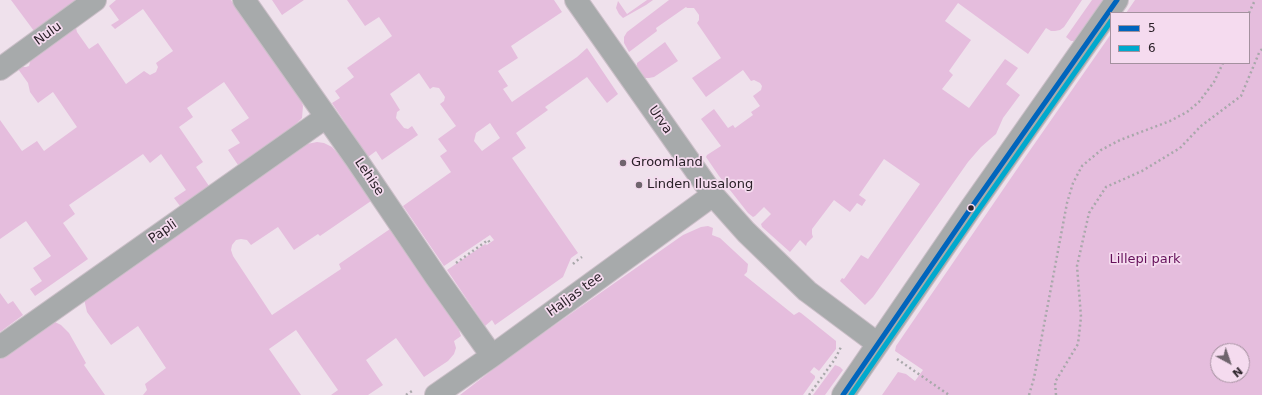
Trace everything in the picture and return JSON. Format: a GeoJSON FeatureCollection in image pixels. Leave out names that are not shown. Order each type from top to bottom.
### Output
{"type":"FeatureCollection","features":[{"type":"Feature","properties":{"kind":"street","name":"Nulu"},"geometry":{"type":"LineString","coordinates":[[0,68],[95,0]]}},
{"type":"Feature","properties":{"kind":"street","name":"Lehise"},"geometry":{"type":"LineString","coordinates":[[244,0],[492,356]]}},
{"type":"Feature","properties":{"kind":"street","name":"Urva"},"geometry":{"type":"LineString","coordinates":[[576,0],[713,195],[746,232],[807,292],[878,344]]}},
{"type":"Feature","properties":{"kind":"street"},"geometry":{"type":"LineString","coordinates":[[843,395],[971,208],[1117,0]]}},
{"type":"Feature","properties":{"kind":"street","name":"Papli"},"geometry":{"type":"LineString","coordinates":[[0,347],[326,117]]}},
{"type":"Feature","properties":{"kind":"street","name":"Haljas tee"},"geometry":{"type":"LineString","coordinates":[[436,395],[713,195]]}},
{"type":"Feature","properties":{"kind":"path"},"geometry":{"type":"LineString","coordinates":[[1249,12],[1255,0]]}},
{"type":"Feature","properties":{"kind":"path"},"geometry":{"type":"LineString","coordinates":[[1056,395],[1055,382],[1078,344],[1081,317],[1077,266],[1090,213],[1106,187],[1142,170],[1180,148],[1201,126],[1240,96],[1262,49]]}},
{"type":"Feature","properties":{"kind":"path"},"geometry":{"type":"LineString","coordinates":[[1029,395],[1034,378],[1067,203],[1082,166],[1101,150],[1120,140],[1170,121],[1187,112],[1200,102],[1214,82],[1223,64]]}},
{"type":"Feature","properties":{"kind":"path"},"geometry":{"type":"LineString","coordinates":[[436,277],[488,240],[490,243]]}},
{"type":"Feature","properties":{"kind":"path"},"geometry":{"type":"LineString","coordinates":[[878,344],[949,395]]}},
{"type":"Feature","properties":{"kind":"green space"},"geometry":{"type":"Polygon","coordinates":[[[11,0],[78,0],[34,31],[11,0]]]}},
{"type":"Feature","properties":{"kind":"green space"},"geometry":{"type":"Polygon","coordinates":[[[116,0],[231,0],[301,100],[303,106],[302,118],[291,129],[238,165],[228,150],[240,143],[231,130],[249,118],[224,82],[187,108],[193,117],[179,127],[203,162],[196,167],[209,186],[180,206],[174,198],[186,190],[161,154],[150,163],[143,154],[69,205],[75,214],[63,223],[88,259],[35,296],[30,289],[42,281],[33,268],[51,256],[26,221],[0,239],[0,120],[22,151],[37,141],[44,151],[77,127],[53,92],[38,103],[30,92],[28,83],[18,69],[29,66],[31,59],[76,28],[77,32],[89,49],[98,43],[126,84],[144,71],[150,75],[156,72],[158,67],[156,63],[173,51],[143,9],[115,29],[111,25],[119,20],[109,6],[116,0]]]}},
{"type":"Feature","properties":{"kind":"green space"},"geometry":{"type":"Polygon","coordinates":[[[272,0],[304,0],[282,15],[272,0]]]}},
{"type":"Feature","properties":{"kind":"green space"},"geometry":{"type":"Polygon","coordinates":[[[347,0],[554,0],[562,12],[511,46],[518,58],[498,71],[508,86],[503,89],[512,102],[577,57],[587,48],[618,94],[607,103],[587,77],[545,107],[548,110],[516,133],[526,148],[512,158],[578,253],[571,258],[563,277],[495,325],[492,320],[485,326],[447,270],[485,244],[487,245],[494,240],[490,235],[444,266],[403,206],[451,172],[440,156],[447,151],[438,139],[456,126],[440,104],[444,101],[445,97],[439,88],[433,87],[430,89],[419,73],[390,94],[400,110],[397,112],[396,118],[404,128],[408,129],[412,126],[418,135],[382,160],[376,151],[368,157],[332,103],[340,98],[335,91],[354,77],[347,68],[392,36],[379,17],[365,26],[347,0]],[[490,123],[476,133],[474,141],[482,151],[500,138],[490,123]]]}},
{"type":"Feature","properties":{"kind":"green space"},"geometry":{"type":"Polygon","coordinates":[[[647,0],[653,0],[623,18],[616,8],[618,1],[627,14],[647,0]]]}},
{"type":"Feature","properties":{"kind":"green space"},"geometry":{"type":"Polygon","coordinates":[[[669,0],[1082,0],[1064,27],[1055,31],[1051,31],[1046,28],[1028,54],[958,3],[945,21],[971,40],[949,71],[953,75],[942,89],[969,108],[1005,59],[1018,68],[1006,84],[1020,95],[1003,118],[996,134],[981,147],[968,162],[873,297],[865,305],[840,281],[842,278],[844,279],[861,255],[868,259],[920,184],[884,159],[859,195],[866,200],[862,206],[857,203],[850,212],[834,200],[812,229],[813,237],[806,246],[800,240],[790,252],[762,227],[761,224],[771,214],[764,207],[753,217],[748,213],[706,157],[721,146],[701,119],[714,109],[728,128],[733,125],[735,128],[753,115],[751,112],[760,106],[753,96],[761,90],[762,86],[760,83],[754,80],[751,81],[743,70],[706,97],[692,78],[721,58],[697,23],[699,20],[699,15],[694,8],[686,7],[656,28],[657,31],[629,52],[624,43],[624,37],[627,32],[669,0]]]}},
{"type":"Feature","properties":{"kind":"green space"},"geometry":{"type":"Polygon","coordinates":[[[1092,0],[1104,0],[1083,31],[1074,41],[1071,41],[1066,37],[1092,0]]]}},
{"type":"Feature","properties":{"kind":"green space","name":"Lillepi park"},"geometry":{"type":"Polygon","coordinates":[[[1135,0],[1262,0],[1262,395],[882,395],[898,372],[906,374],[915,381],[923,370],[895,351],[896,346],[1110,35],[1110,64],[1250,64],[1250,12],[1127,12],[1135,0]]]}},
{"type":"Feature","properties":{"kind":"green space"},"geometry":{"type":"Polygon","coordinates":[[[665,42],[678,61],[654,77],[645,78],[637,66],[637,63],[665,42]]]}},
{"type":"Feature","properties":{"kind":"green space"},"geometry":{"type":"Polygon","coordinates":[[[317,142],[324,143],[332,147],[340,156],[371,201],[320,236],[318,234],[294,250],[278,227],[251,245],[247,240],[236,240],[232,245],[231,250],[233,256],[272,315],[341,269],[339,264],[390,229],[459,330],[461,336],[454,341],[456,348],[454,354],[448,361],[424,377],[396,338],[366,360],[383,385],[368,395],[331,395],[338,390],[296,330],[269,349],[301,395],[143,395],[147,390],[145,384],[166,368],[138,326],[111,345],[87,312],[84,299],[299,149],[307,144],[317,142]]]}},
{"type":"Feature","properties":{"kind":"green space"},"geometry":{"type":"Polygon","coordinates":[[[708,226],[713,228],[712,235],[720,238],[748,264],[747,272],[744,275],[794,315],[799,312],[801,313],[836,341],[836,349],[819,371],[814,367],[810,372],[815,376],[815,378],[803,395],[460,395],[509,357],[683,235],[701,227],[708,226]]]}},
{"type":"Feature","properties":{"kind":"green space"},"geometry":{"type":"Polygon","coordinates":[[[0,293],[8,304],[13,301],[23,315],[0,332],[0,293]]]}},
{"type":"Feature","properties":{"kind":"green space"},"geometry":{"type":"Polygon","coordinates":[[[53,321],[61,325],[69,333],[86,363],[84,365],[105,395],[0,395],[0,358],[53,321]]]}},
{"type":"Feature","properties":{"kind":"green space"},"geometry":{"type":"Polygon","coordinates":[[[835,365],[843,370],[825,395],[813,395],[835,365]]]}},
{"type":"Feature","properties":{"kind":"transit line","name":"5"},"geometry":{"type":"LineString","coordinates":[[843,395],[971,208],[1117,0]]}},
{"type":"Feature","properties":{"kind":"transit line","name":"6"},"geometry":{"type":"LineString","coordinates":[[851,395],[1110,22]]}},
{"type":"Feature","properties":{"kind":"place","name":"Groomland"},"geometry":{"type":"Point","coordinates":[623,163]}},
{"type":"Feature","properties":{"kind":"place","name":"Linden Ilusalong"},"geometry":{"type":"Point","coordinates":[639,185]}}]}
